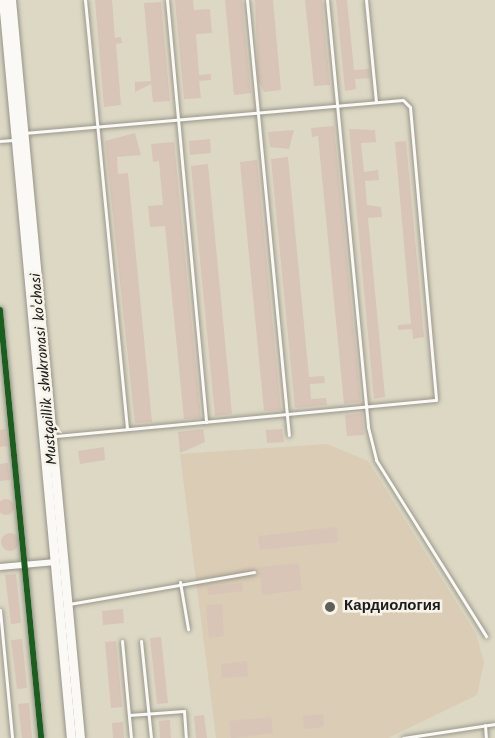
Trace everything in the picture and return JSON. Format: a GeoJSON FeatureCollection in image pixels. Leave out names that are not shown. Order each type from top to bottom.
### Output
{"type":"FeatureCollection","features":[{"type":"Feature","properties":{"kind":"main road","name":"Mustqaillik shukronasi ko'chasi"},"geometry":{"type":"LineString","coordinates":[[3,0],[80,738]]}},
{"type":"Feature","properties":{"kind":"main road","name":"Mustqaillik shukronasi ko'chasi"},"geometry":{"type":"LineString","coordinates":[[11,0],[18,134],[71,738]]}},
{"type":"Feature","properties":{"kind":"street"},"geometry":{"type":"LineString","coordinates":[[0,310],[41,738]]}},
{"type":"Feature","properties":{"kind":"street"},"geometry":{"type":"LineString","coordinates":[[0,567],[56,562]]}},
{"type":"Feature","properties":{"kind":"lane"},"geometry":{"type":"LineString","coordinates":[[85,0],[127,429]]}},
{"type":"Feature","properties":{"kind":"lane"},"geometry":{"type":"LineString","coordinates":[[167,0],[206,422]]}},
{"type":"Feature","properties":{"kind":"lane"},"geometry":{"type":"LineString","coordinates":[[247,0],[289,435]]}},
{"type":"Feature","properties":{"kind":"lane"},"geometry":{"type":"LineString","coordinates":[[327,0],[366,405],[376,460],[486,636]]}},
{"type":"Feature","properties":{"kind":"lane"},"geometry":{"type":"LineString","coordinates":[[366,0],[376,102]]}},
{"type":"Feature","properties":{"kind":"lane"},"geometry":{"type":"LineString","coordinates":[[0,141],[18,134],[96,124],[404,100],[410,107],[436,400],[50,436]]}},
{"type":"Feature","properties":{"kind":"lane"},"geometry":{"type":"LineString","coordinates":[[67,604],[180,582],[254,572]]}},
{"type":"Feature","properties":{"kind":"lane"},"geometry":{"type":"LineString","coordinates":[[180,582],[188,629]]}},
{"type":"Feature","properties":{"kind":"lane"},"geometry":{"type":"LineString","coordinates":[[0,610],[12,738]]}},
{"type":"Feature","properties":{"kind":"lane"},"geometry":{"type":"LineString","coordinates":[[122,641],[131,738]]}},
{"type":"Feature","properties":{"kind":"lane"},"geometry":{"type":"LineString","coordinates":[[141,641],[151,738]]}},
{"type":"Feature","properties":{"kind":"lane"},"geometry":{"type":"LineString","coordinates":[[129,715],[184,711],[186,738]]}},
{"type":"Feature","properties":{"kind":"lane"},"geometry":{"type":"LineString","coordinates":[[404,738],[495,724]]}},
{"type":"Feature","properties":{"kind":"lane"},"geometry":{"type":"LineString","coordinates":[[485,725],[486,738]]}},
{"type":"Feature","properties":{"kind":"shaded area","name":"Кардиология"},"geometry":{"type":"Polygon","coordinates":[[[327,444],[368,461],[476,634],[484,662],[477,695],[388,738],[216,738],[180,454],[327,444]]]}},
{"type":"Feature","properties":{"kind":"building"},"geometry":{"type":"Polygon","coordinates":[[[95,0],[112,0],[115,38],[121,37],[122,43],[116,44],[121,105],[104,107],[95,0]]]}},
{"type":"Feature","properties":{"kind":"building"},"geometry":{"type":"Polygon","coordinates":[[[175,0],[193,0],[194,10],[210,9],[212,33],[196,34],[199,75],[211,74],[211,80],[199,81],[201,98],[184,99],[175,0]]]}},
{"type":"Feature","properties":{"kind":"building"},"geometry":{"type":"Polygon","coordinates":[[[225,0],[242,0],[251,93],[234,95],[225,0]]]}},
{"type":"Feature","properties":{"kind":"building"},"geometry":{"type":"Polygon","coordinates":[[[255,0],[273,0],[281,90],[264,92],[258,80],[255,0]]]}},
{"type":"Feature","properties":{"kind":"building"},"geometry":{"type":"Polygon","coordinates":[[[305,0],[322,0],[330,85],[314,86],[305,0]]]}},
{"type":"Feature","properties":{"kind":"building"},"geometry":{"type":"Polygon","coordinates":[[[336,0],[347,0],[354,70],[369,69],[370,78],[355,79],[356,89],[345,91],[336,0]]]}},
{"type":"Feature","properties":{"kind":"building"},"geometry":{"type":"Polygon","coordinates":[[[161,2],[170,101],[153,102],[151,84],[135,92],[135,82],[151,81],[144,3],[161,2]]]}},
{"type":"Feature","properties":{"kind":"building"},"geometry":{"type":"Polygon","coordinates":[[[334,126],[361,402],[344,404],[318,136],[312,137],[311,128],[334,126]]]}},
{"type":"Feature","properties":{"kind":"building"},"geometry":{"type":"Polygon","coordinates":[[[349,129],[375,130],[376,142],[361,143],[364,172],[378,170],[379,180],[365,181],[367,205],[381,207],[382,217],[368,218],[385,397],[374,399],[349,129]]]}},
{"type":"Feature","properties":{"kind":"building"},"geometry":{"type":"Polygon","coordinates":[[[294,130],[289,149],[270,147],[268,132],[294,130]]]}},
{"type":"Feature","properties":{"kind":"building"},"geometry":{"type":"Polygon","coordinates":[[[135,133],[141,155],[117,157],[118,174],[128,173],[152,422],[135,423],[105,141],[135,133]]]}},
{"type":"Feature","properties":{"kind":"building"},"geometry":{"type":"Polygon","coordinates":[[[210,139],[211,153],[190,155],[189,141],[210,139]]]}},
{"type":"Feature","properties":{"kind":"building"},"geometry":{"type":"Polygon","coordinates":[[[406,141],[424,337],[413,339],[412,329],[398,330],[398,325],[411,324],[395,142],[406,141]]]}},
{"type":"Feature","properties":{"kind":"building"},"geometry":{"type":"Polygon","coordinates":[[[174,142],[201,418],[184,419],[165,226],[150,227],[148,206],[163,205],[159,161],[153,162],[151,144],[174,142]]]}},
{"type":"Feature","properties":{"kind":"building"},"geometry":{"type":"Polygon","coordinates":[[[288,157],[309,377],[324,376],[325,383],[310,384],[311,399],[326,398],[327,405],[295,408],[271,159],[288,157]]]}},
{"type":"Feature","properties":{"kind":"building"},"geometry":{"type":"Polygon","coordinates":[[[257,160],[281,410],[264,411],[240,162],[257,160]]]}},
{"type":"Feature","properties":{"kind":"building"},"geometry":{"type":"Polygon","coordinates":[[[208,164],[232,414],[215,416],[191,166],[208,164]]]}},
{"type":"Feature","properties":{"kind":"building"},"geometry":{"type":"Polygon","coordinates":[[[362,413],[364,435],[347,436],[345,415],[362,413]]]}},
{"type":"Feature","properties":{"kind":"building"},"geometry":{"type":"Polygon","coordinates":[[[5,429],[7,446],[0,447],[0,430],[5,429]]]}},
{"type":"Feature","properties":{"kind":"building"},"geometry":{"type":"Polygon","coordinates":[[[203,429],[205,442],[180,453],[178,432],[203,429]]]}},
{"type":"Feature","properties":{"kind":"building"},"geometry":{"type":"Polygon","coordinates":[[[282,429],[284,442],[267,443],[266,430],[282,429]]]}},
{"type":"Feature","properties":{"kind":"building"},"geometry":{"type":"Polygon","coordinates":[[[104,447],[105,460],[80,464],[78,451],[104,447]]]}},
{"type":"Feature","properties":{"kind":"building"},"geometry":{"type":"Polygon","coordinates":[[[8,463],[10,480],[0,481],[0,464],[8,463]]]}},
{"type":"Feature","properties":{"kind":"building"},"geometry":{"type":"Polygon","coordinates":[[[3,499],[9,499],[14,507],[12,513],[3,515],[-2,510],[-2,504],[3,499]]]}},
{"type":"Feature","properties":{"kind":"building"},"geometry":{"type":"Polygon","coordinates":[[[337,527],[338,542],[260,550],[258,536],[337,527]]]}},
{"type":"Feature","properties":{"kind":"building"},"geometry":{"type":"Polygon","coordinates":[[[10,533],[16,536],[19,542],[16,548],[10,551],[4,548],[1,542],[4,536],[10,533]]]}},
{"type":"Feature","properties":{"kind":"building"},"geometry":{"type":"Polygon","coordinates":[[[299,563],[302,590],[262,595],[259,567],[299,563]]]}},
{"type":"Feature","properties":{"kind":"building"},"geometry":{"type":"Polygon","coordinates":[[[16,574],[21,623],[11,624],[5,575],[16,574]]]}},
{"type":"Feature","properties":{"kind":"building"},"geometry":{"type":"Polygon","coordinates":[[[242,583],[243,591],[208,595],[207,587],[242,583]]]}},
{"type":"Feature","properties":{"kind":"building"},"geometry":{"type":"Polygon","coordinates":[[[222,604],[224,636],[209,638],[206,605],[222,604]]]}},
{"type":"Feature","properties":{"kind":"building"},"geometry":{"type":"Polygon","coordinates":[[[123,609],[124,623],[103,625],[102,611],[123,609]]]}},
{"type":"Feature","properties":{"kind":"building"},"geometry":{"type":"Polygon","coordinates":[[[161,637],[168,703],[157,704],[150,638],[161,637]]]}},
{"type":"Feature","properties":{"kind":"building"},"geometry":{"type":"Polygon","coordinates":[[[22,639],[27,688],[17,689],[11,640],[22,639]]]}},
{"type":"Feature","properties":{"kind":"building"},"geometry":{"type":"Polygon","coordinates":[[[116,641],[122,707],[111,708],[105,642],[116,641]]]}},
{"type":"Feature","properties":{"kind":"building"},"geometry":{"type":"Polygon","coordinates":[[[247,661],[248,676],[222,678],[221,664],[247,661]]]}},
{"type":"Feature","properties":{"kind":"building"},"geometry":{"type":"Polygon","coordinates":[[[29,703],[32,738],[22,738],[18,704],[29,703]]]}},
{"type":"Feature","properties":{"kind":"building"},"geometry":{"type":"Polygon","coordinates":[[[323,714],[324,727],[304,729],[303,716],[323,714]]]}},
{"type":"Feature","properties":{"kind":"building"},"geometry":{"type":"Polygon","coordinates":[[[204,715],[207,738],[196,738],[194,716],[204,715]]]}},
{"type":"Feature","properties":{"kind":"building"},"geometry":{"type":"Polygon","coordinates":[[[271,717],[273,733],[231,738],[229,721],[271,717]]]}},
{"type":"Feature","properties":{"kind":"building"},"geometry":{"type":"Polygon","coordinates":[[[170,720],[171,738],[160,738],[159,721],[170,720]]]}},
{"type":"Feature","properties":{"kind":"building"},"geometry":{"type":"Polygon","coordinates":[[[123,722],[124,738],[113,738],[112,723],[123,722]]]}},
{"type":"Feature","properties":{"kind":"cycle path"},"geometry":{"type":"LineString","coordinates":[[0,310],[41,738]]}},
{"type":"Feature","properties":{"kind":"place","name":"Кардиология"},"geometry":{"type":"Point","coordinates":[330,607]}}]}
